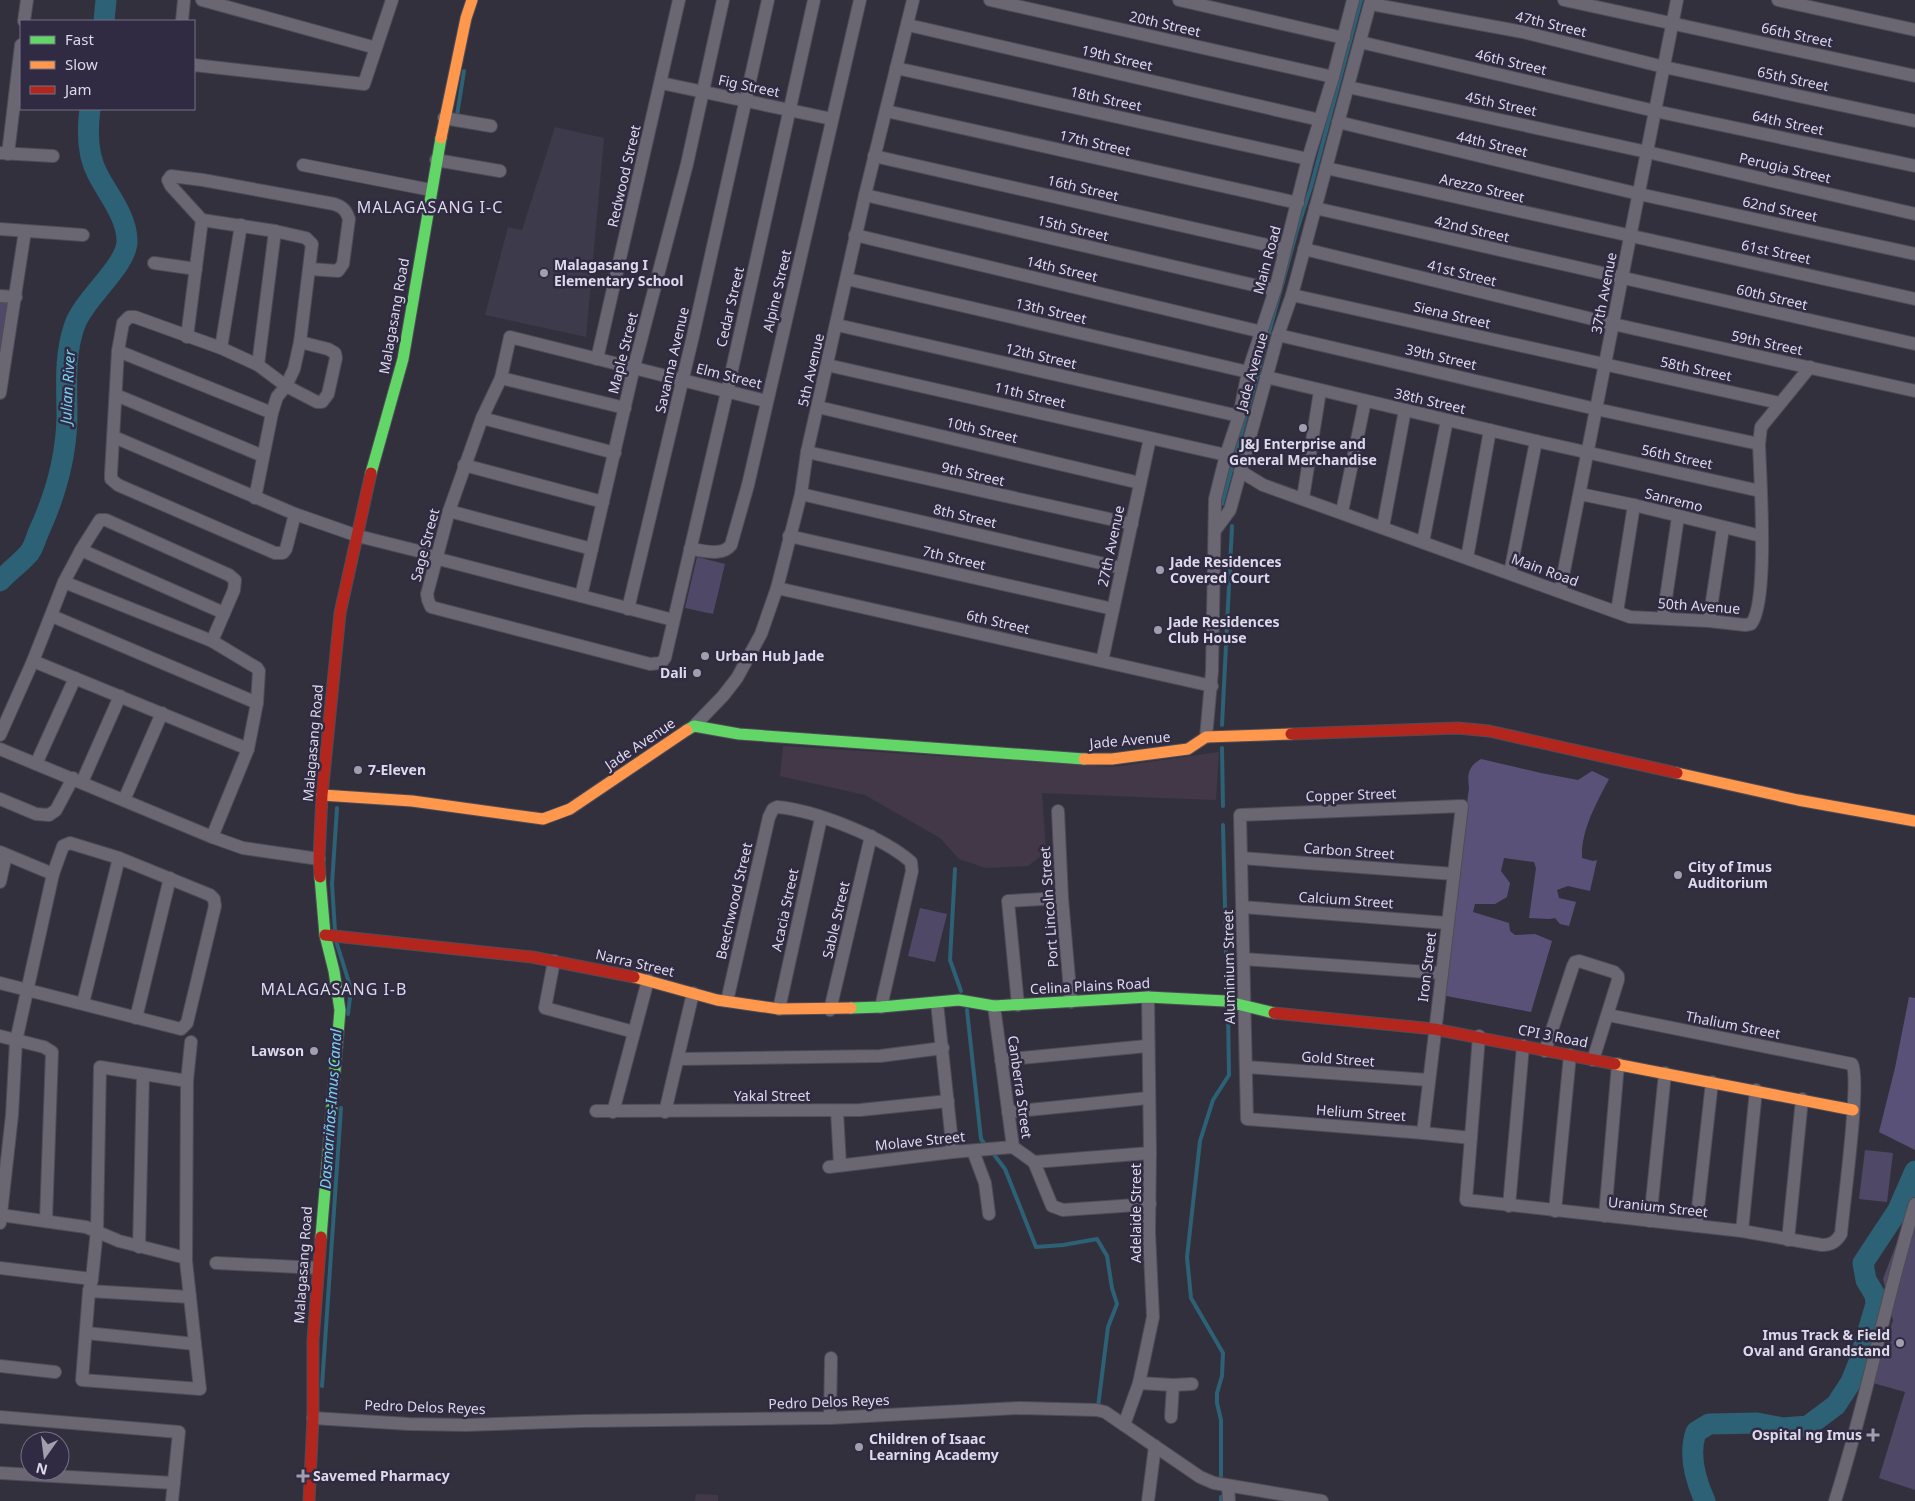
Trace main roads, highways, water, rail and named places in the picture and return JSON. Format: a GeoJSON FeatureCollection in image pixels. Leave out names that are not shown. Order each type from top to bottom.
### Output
{"type":"FeatureCollection","features":[{"type":"Feature","properties":{"kind":"waterway","name":"Julian River"},"geometry":{"type":"LineString","coordinates":[[104,20],[106,0]]}},
{"type":"Feature","properties":{"kind":"waterway"},"geometry":{"type":"LineString","coordinates":[[1222,504],[1297,230],[1311,187],[1361,0]]}},
{"type":"Feature","properties":{"kind":"waterway"},"geometry":{"type":"LineString","coordinates":[[457,115],[464,71]]}},
{"type":"Feature","properties":{"kind":"waterway","name":"Julian River"},"geometry":{"type":"LineString","coordinates":[[0,581],[23,560],[34,545],[59,476],[66,433],[67,361],[74,327],[86,305],[120,261],[127,241],[121,215],[94,167],[88,134],[90,110]]}},
{"type":"Feature","properties":{"kind":"waterway"},"geometry":{"type":"LineString","coordinates":[[1222,725],[1232,526]]}},
{"type":"Feature","properties":{"kind":"waterway"},"geometry":{"type":"LineString","coordinates":[[1222,748],[1223,806]]}},
{"type":"Feature","properties":{"kind":"waterway","name":"Dasmariñas-Imus Canal"},"geometry":{"type":"LineString","coordinates":[[335,931],[332,884],[337,808]]}},
{"type":"Feature","properties":{"kind":"waterway"},"geometry":{"type":"LineString","coordinates":[[1223,825],[1227,988]]}},
{"type":"Feature","properties":{"kind":"waterway"},"geometry":{"type":"LineString","coordinates":[[955,869],[950,960],[961,991]]}},
{"type":"Feature","properties":{"kind":"waterway","name":"Dasmariñas-Imus Canal"},"geometry":{"type":"LineString","coordinates":[[336,941],[351,989],[348,1014]]}},
{"type":"Feature","properties":{"kind":"waterway"},"geometry":{"type":"LineString","coordinates":[[1221,1476],[1221,1420],[1217,1393],[1222,1376],[1223,1353],[1191,1298],[1187,1257],[1200,1141],[1213,1100],[1229,1075],[1228,1008]]}},
{"type":"Feature","properties":{"kind":"waterway"},"geometry":{"type":"LineString","coordinates":[[967,1010],[981,1139],[987,1147]]}},
{"type":"Feature","properties":{"kind":"waterway","name":"Dasmariñas-Imus Canal"},"geometry":{"type":"LineString","coordinates":[[322,1386],[341,1108]]}},
{"type":"Feature","properties":{"kind":"waterway"},"geometry":{"type":"LineString","coordinates":[[992,1152],[1005,1169],[1036,1247],[1063,1245],[1097,1239],[1107,1256],[1112,1288],[1117,1304],[1108,1327],[1098,1407]]}},
{"type":"Feature","properties":{"kind":"waterway"},"geometry":{"type":"LineString","coordinates":[[1705,1501],[1694,1467],[1693,1449],[1696,1432],[1709,1424],[1757,1423],[1783,1428],[1808,1426],[1836,1405],[1851,1382],[1859,1362],[1876,1304],[1875,1295],[1866,1280],[1863,1263],[1898,1210],[1915,1171]]}},
{"type":"Feature","properties":{"kind":"place","name":"Malagasang I Elementary School"},"geometry":{"type":"Point","coordinates":[544,273]}},
{"type":"Feature","properties":{"kind":"place","name":"J&J Enterprise and General Merchandise"},"geometry":{"type":"Point","coordinates":[1303,428]}},
{"type":"Feature","properties":{"kind":"place","name":"Jade Residences Covered Court"},"geometry":{"type":"Point","coordinates":[1160,570]}},
{"type":"Feature","properties":{"kind":"place","name":"Jade Residences Club House"},"geometry":{"type":"Point","coordinates":[1158,630]}},
{"type":"Feature","properties":{"kind":"place","name":"Urban Hub Jade"},"geometry":{"type":"Point","coordinates":[705,656]}},
{"type":"Feature","properties":{"kind":"place","name":"Dali"},"geometry":{"type":"Point","coordinates":[697,673]}},
{"type":"Feature","properties":{"kind":"place","name":"7-Eleven"},"geometry":{"type":"Point","coordinates":[358,770]}},
{"type":"Feature","properties":{"kind":"place","name":"City of Imus Auditorium"},"geometry":{"type":"Point","coordinates":[1678,875]}},
{"type":"Feature","properties":{"kind":"place","name":"Lawson"},"geometry":{"type":"Point","coordinates":[314,1051]}},
{"type":"Feature","properties":{"kind":"place","name":"Imus Track & Field Oval and Grandstand"},"geometry":{"type":"Point","coordinates":[1900,1343]}},
{"type":"Feature","properties":{"kind":"place","name":"Ospital ng Imus"},"geometry":{"type":"Point","coordinates":[1873,1435]}},
{"type":"Feature","properties":{"kind":"place","name":"Children of Isaac Learning Academy"},"geometry":{"type":"Point","coordinates":[859,1447]}},
{"type":"Feature","properties":{"kind":"place","name":"Savemed Pharmacy"},"geometry":{"type":"Point","coordinates":[303,1476]}},
{"type":"Feature","properties":{"kind":"district","name":"MALAGASANG I-C"},"geometry":{"type":"Point","coordinates":[430,207]}},
{"type":"Feature","properties":{"kind":"district","name":"MALAGASANG I-B"},"geometry":{"type":"Point","coordinates":[334,989]}}]}
